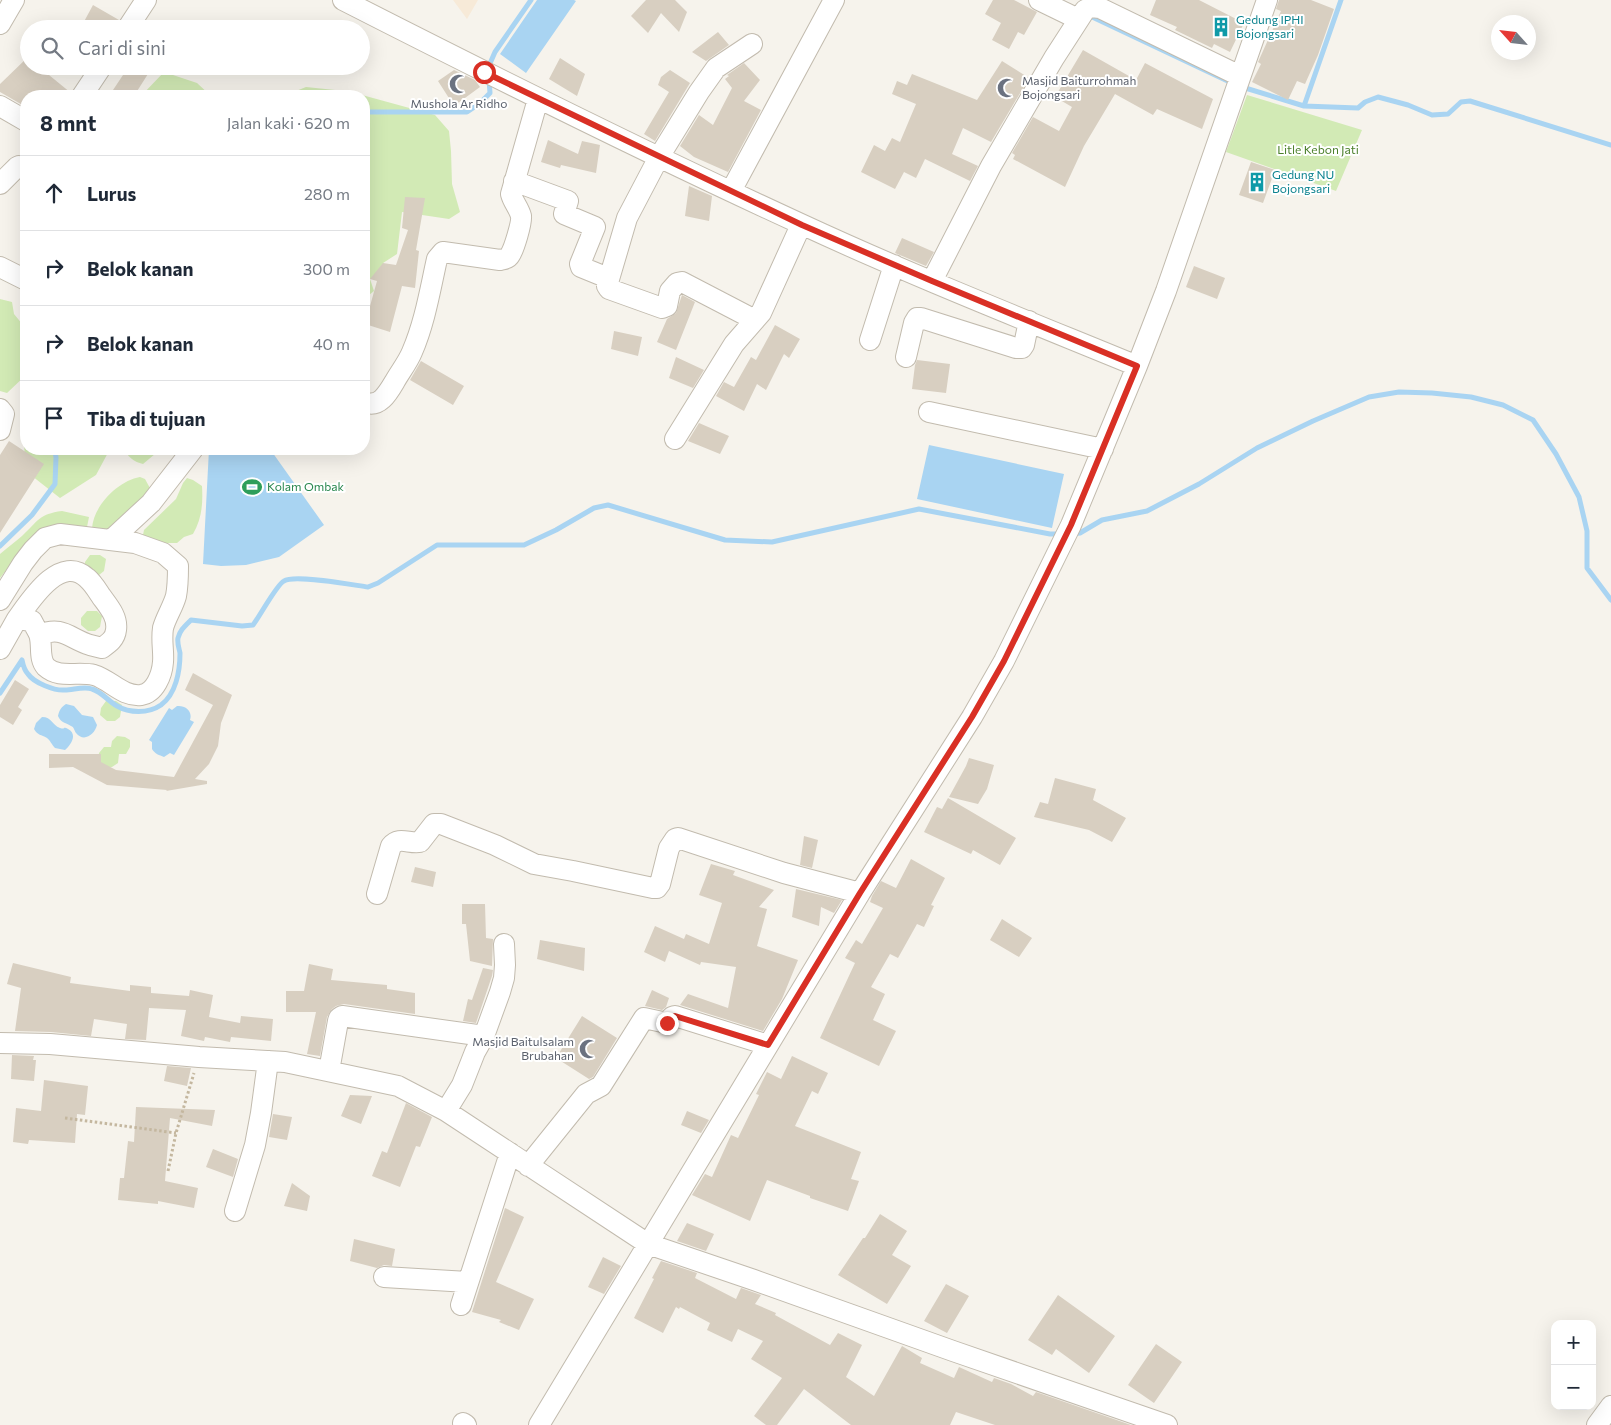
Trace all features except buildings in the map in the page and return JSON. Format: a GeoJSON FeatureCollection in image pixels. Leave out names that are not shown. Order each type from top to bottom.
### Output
{"type":"FeatureCollection","features":[{"type":"Feature","properties":{"kind":"street"},"geometry":{"type":"LineString","coordinates":[[0,24],[14,0]]}},
{"type":"Feature","properties":{"kind":"street"},"geometry":{"type":"LineString","coordinates":[[133,20],[146,0]]}},
{"type":"Feature","properties":{"kind":"street"},"geometry":{"type":"LineString","coordinates":[[342,0],[538,99],[802,225],[1137,366]]}},
{"type":"Feature","properties":{"kind":"street"},"geometry":{"type":"LineString","coordinates":[[731,191],[834,0]]}},
{"type":"Feature","properties":{"kind":"street"},"geometry":{"type":"LineString","coordinates":[[1039,0],[1081,15]]}},
{"type":"Feature","properties":{"kind":"street"},"geometry":{"type":"LineString","coordinates":[[539,1425],[860,893],[972,717],[1004,661],[1067,532],[1137,366],[1166,291],[1267,0]]}},
{"type":"Feature","properties":{"kind":"street"},"geometry":{"type":"LineString","coordinates":[[932,281],[991,166],[1035,89],[1081,15],[1091,7],[1100,8],[1238,82]]}},
{"type":"Feature","properties":{"kind":"street"},"geometry":{"type":"LineString","coordinates":[[752,44],[716,68],[658,157],[627,218],[607,286],[609,289],[662,308],[667,306],[670,290],[676,283],[682,282],[755,320]]}},
{"type":"Feature","properties":{"kind":"street"},"geometry":{"type":"LineString","coordinates":[[86,90],[96,75]]}},
{"type":"Feature","properties":{"kind":"street"},"geometry":{"type":"LineString","coordinates":[[370,404],[376,404],[382,400],[412,352],[426,308],[436,259],[439,254],[443,252],[500,260],[506,259],[511,254],[521,221],[511,194],[538,99]]}},
{"type":"Feature","properties":{"kind":"street"},"geometry":{"type":"LineString","coordinates":[[0,106],[20,118]]}},
{"type":"Feature","properties":{"kind":"street"},"geometry":{"type":"LineString","coordinates":[[0,184],[20,166]]}},
{"type":"Feature","properties":{"kind":"street"},"geometry":{"type":"LineString","coordinates":[[514,180],[568,201],[564,214],[601,229],[580,264],[581,267],[608,278]]}},
{"type":"Feature","properties":{"kind":"street"},"geometry":{"type":"LineString","coordinates":[[675,439],[734,344],[761,313],[802,225]]}},
{"type":"Feature","properties":{"kind":"street"},"geometry":{"type":"LineString","coordinates":[[870,340],[894,265]]}},
{"type":"Feature","properties":{"kind":"street"},"geometry":{"type":"LineString","coordinates":[[0,267],[20,277]]}},
{"type":"Feature","properties":{"kind":"street"},"geometry":{"type":"LineString","coordinates":[[906,358],[916,318],[1016,348],[1022,348],[1024,344],[1029,321]]}},
{"type":"Feature","properties":{"kind":"street"},"geometry":{"type":"LineString","coordinates":[[0,409],[4,414],[0,430]]}},
{"type":"Feature","properties":{"kind":"street"},"geometry":{"type":"LineString","coordinates":[[929,412],[1103,449]]}},
{"type":"Feature","properties":{"kind":"street"},"geometry":{"type":"LineString","coordinates":[[112,540],[152,503],[188,455]]}},
{"type":"Feature","properties":{"kind":"street"},"geometry":{"type":"LineString","coordinates":[[0,600],[23,563],[45,538],[60,534],[135,543],[163,553],[178,566],[175,598],[163,629],[161,646],[163,662],[160,675],[155,687],[144,694],[133,696],[92,674],[55,673],[45,666],[41,654],[40,635],[32,621],[17,620]]}},
{"type":"Feature","properties":{"kind":"street"},"geometry":{"type":"LineString","coordinates":[[0,649],[30,600],[52,577],[66,571],[77,572],[87,577],[116,618],[116,632],[112,641],[102,648],[89,645],[66,633],[48,631],[40,635]]}},
{"type":"Feature","properties":{"kind":"street"},"geometry":{"type":"LineString","coordinates":[[377,894],[395,841],[420,842],[434,824],[441,824],[534,864],[653,888],[659,886],[670,848],[674,839],[678,838],[784,874],[860,893]]}},
{"type":"Feature","properties":{"kind":"street"},"geometry":{"type":"LineString","coordinates":[[446,1111],[462,1085],[475,1052],[484,1036],[504,978],[504,944]]}},
{"type":"Feature","properties":{"kind":"street"},"geometry":{"type":"LineString","coordinates":[[329,1071],[338,1021],[342,1016],[484,1036]]}},
{"type":"Feature","properties":{"kind":"street"},"geometry":{"type":"LineString","coordinates":[[528,1166],[586,1094],[601,1086],[644,1018],[667,1023],[675,1016],[768,1045]]}},
{"type":"Feature","properties":{"kind":"street"},"geometry":{"type":"LineString","coordinates":[[0,1043],[50,1044],[199,1057],[286,1062],[398,1086],[446,1111],[648,1244],[1167,1425]]}},
{"type":"Feature","properties":{"kind":"street"},"geometry":{"type":"LineString","coordinates":[[235,1211],[255,1145],[268,1061]]}},
{"type":"Feature","properties":{"kind":"street"},"geometry":{"type":"LineString","coordinates":[[461,1305],[510,1154]]}},
{"type":"Feature","properties":{"kind":"street"},"geometry":{"type":"LineString","coordinates":[[384,1277],[468,1282]]}},
{"type":"Feature","properties":{"kind":"street"},"geometry":{"type":"LineString","coordinates":[[1596,1425],[1611,1406]]}},
{"type":"Feature","properties":{"kind":"path"},"geometry":{"type":"LineString","coordinates":[[168,1171],[176,1133],[199,1057]]}},
{"type":"Feature","properties":{"kind":"path"},"geometry":{"type":"LineString","coordinates":[[65,1118],[176,1133]]}},
{"type":"Feature","properties":{"kind":"shaded area"},"geometry":{"type":"Polygon","coordinates":[[[453,0],[478,0],[467,19],[453,0]]]}},
{"type":"Feature","properties":{"kind":"green space"},"geometry":{"type":"Polygon","coordinates":[[[161,75],[173,75],[197,83],[205,90],[147,90],[161,75]]]}},
{"type":"Feature","properties":{"kind":"green space"},"geometry":{"type":"Polygon","coordinates":[[[306,87],[335,90],[298,90],[306,87]]]}},
{"type":"Feature","properties":{"kind":"green space","name":"Litle Kebon Jati"},"geometry":{"type":"Polygon","coordinates":[[[1247,95],[1362,130],[1336,191],[1226,152],[1247,95]]]}},
{"type":"Feature","properties":{"kind":"green space"},"geometry":{"type":"Polygon","coordinates":[[[370,97],[435,115],[449,131],[452,184],[460,212],[449,219],[402,212],[397,254],[383,263],[387,276],[370,279],[370,97]]]}},
{"type":"Feature","properties":{"kind":"green space"},"geometry":{"type":"Polygon","coordinates":[[[370,279],[374,291],[370,294],[370,279]]]}},
{"type":"Feature","properties":{"kind":"green space"},"geometry":{"type":"Polygon","coordinates":[[[0,299],[12,302],[14,314],[20,321],[20,381],[7,393],[0,391],[0,299]]]}},
{"type":"Feature","properties":{"kind":"green space"},"geometry":{"type":"Polygon","coordinates":[[[25,455],[107,455],[96,475],[60,498],[32,476],[25,463],[25,455]]]}},
{"type":"Feature","properties":{"kind":"green space"},"geometry":{"type":"Polygon","coordinates":[[[128,455],[154,455],[143,464],[128,455]]]}},
{"type":"Feature","properties":{"kind":"green space"},"geometry":{"type":"Polygon","coordinates":[[[140,477],[145,479],[151,490],[112,533],[99,535],[92,528],[97,511],[102,503],[124,483],[140,477]]]}},
{"type":"Feature","properties":{"kind":"green space"},"geometry":{"type":"Polygon","coordinates":[[[187,478],[202,486],[201,511],[193,534],[184,537],[177,543],[146,540],[143,535],[144,530],[176,499],[187,478]]]}},
{"type":"Feature","properties":{"kind":"green space"},"geometry":{"type":"Polygon","coordinates":[[[62,511],[89,517],[87,527],[13,561],[0,578],[0,554],[43,516],[62,511]]]}},
{"type":"Feature","properties":{"kind":"green space"},"geometry":{"type":"Polygon","coordinates":[[[90,555],[100,555],[106,559],[104,571],[99,575],[91,575],[85,569],[85,562],[90,555]]]}},
{"type":"Feature","properties":{"kind":"green space"},"geometry":{"type":"Polygon","coordinates":[[[87,611],[97,611],[102,616],[100,627],[95,631],[88,631],[81,625],[81,618],[87,611]]]}},
{"type":"Feature","properties":{"kind":"green space"},"geometry":{"type":"Polygon","coordinates":[[[106,701],[116,701],[122,705],[120,717],[115,721],[107,721],[100,715],[101,708],[106,701]]]}},
{"type":"Feature","properties":{"kind":"green space"},"geometry":{"type":"Polygon","coordinates":[[[117,736],[130,740],[130,747],[126,754],[119,754],[118,763],[112,767],[105,767],[98,761],[99,753],[104,747],[111,747],[112,741],[117,736]]]}},
{"type":"Feature","properties":{"kind":"water"},"geometry":{"type":"Polygon","coordinates":[[[537,0],[576,1],[526,73],[500,54],[537,0]]]}},
{"type":"Feature","properties":{"kind":"water"},"geometry":{"type":"Polygon","coordinates":[[[929,445],[1064,474],[1052,528],[917,499],[929,445]]]}},
{"type":"Feature","properties":{"kind":"water","name":"Kolam Ombak"},"geometry":{"type":"Polygon","coordinates":[[[209,455],[274,455],[324,525],[279,557],[246,565],[221,566],[203,564],[209,455]]]}},
{"type":"Feature","properties":{"kind":"water"},"geometry":{"type":"Polygon","coordinates":[[[66,704],[74,706],[82,715],[93,717],[97,725],[92,734],[86,737],[79,736],[73,727],[60,720],[59,712],[66,704]]]}},
{"type":"Feature","properties":{"kind":"water"},"geometry":{"type":"Polygon","coordinates":[[[177,706],[183,706],[188,709],[191,717],[190,720],[194,722],[174,755],[170,753],[164,757],[153,751],[152,742],[149,740],[169,708],[172,710],[177,706]]]}},
{"type":"Feature","properties":{"kind":"water"},"geometry":{"type":"Polygon","coordinates":[[[42,717],[48,718],[60,728],[66,728],[71,731],[73,737],[65,750],[55,748],[48,739],[35,731],[36,723],[42,717]]]}},
{"type":"Feature","properties":{"kind":"waterway"},"geometry":{"type":"LineString","coordinates":[[488,68],[495,52],[531,0]]}},
{"type":"Feature","properties":{"kind":"waterway"},"geometry":{"type":"LineString","coordinates":[[1304,106],[1341,0]]}},
{"type":"Feature","properties":{"kind":"waterway"},"geometry":{"type":"LineString","coordinates":[[1088,15],[1234,84]]}},
{"type":"Feature","properties":{"kind":"waterway"},"geometry":{"type":"LineString","coordinates":[[370,112],[467,112],[490,93],[489,79]]}},
{"type":"Feature","properties":{"kind":"waterway"},"geometry":{"type":"LineString","coordinates":[[1242,87],[1304,106],[1358,108],[1365,102],[1378,97],[1408,105],[1432,115],[1448,114],[1461,102],[1470,101],[1611,145]]}},
{"type":"Feature","properties":{"kind":"waterway"},"geometry":{"type":"LineString","coordinates":[[1072,534],[1080,533],[1102,520],[1147,511],[1199,484],[1257,448],[1369,397],[1399,392],[1471,397],[1503,405],[1533,420],[1556,454],[1579,497],[1587,531],[1587,568],[1611,600]]}},
{"type":"Feature","properties":{"kind":"waterway"},"geometry":{"type":"LineString","coordinates":[[0,546],[32,515],[55,484],[56,455]]}},
{"type":"Feature","properties":{"kind":"waterway"},"geometry":{"type":"LineString","coordinates":[[0,693],[22,660],[27,673],[45,686],[61,690],[89,688],[96,690],[122,708],[139,712],[150,710],[161,705],[174,688],[180,660],[178,638],[181,630],[191,620],[242,626],[253,625],[273,594],[284,581],[290,579],[311,579],[368,587],[378,583],[437,545],[524,545],[556,530],[594,508],[608,505],[725,540],[772,542],[919,509],[1050,534],[1061,534]]}},
{"type":"Feature","properties":{"kind":"place","name":"Gedung IPHI Bojongsari"},"geometry":{"type":"Point","coordinates":[1221,27]}},
{"type":"Feature","properties":{"kind":"place","name":"Mushola Ar Ridho"},"geometry":{"type":"Point","coordinates":[459,84]}},
{"type":"Feature","properties":{"kind":"place","name":"Masjid Baiturrohmah Bojongsari"},"geometry":{"type":"Point","coordinates":[1007,88]}},
{"type":"Feature","properties":{"kind":"place","name":"Gedung NU Bojongsari"},"geometry":{"type":"Point","coordinates":[1257,182]}},
{"type":"Feature","properties":{"kind":"place","name":"Kolam Ombak"},"geometry":{"type":"Point","coordinates":[252,487]}},
{"type":"Feature","properties":{"kind":"place","name":"Masjid Baitulsalam Brubahan"},"geometry":{"type":"Point","coordinates":[589,1049]}},
{"type":"Feature","properties":{"kind":"route"},"geometry":{"type":"LineString","coordinates":[[484,72],[520,91],[802,225],[1137,366],[1071,525],[1004,661],[972,717],[860,893],[768,1045],[675,1016],[667,1023]]}}]}
